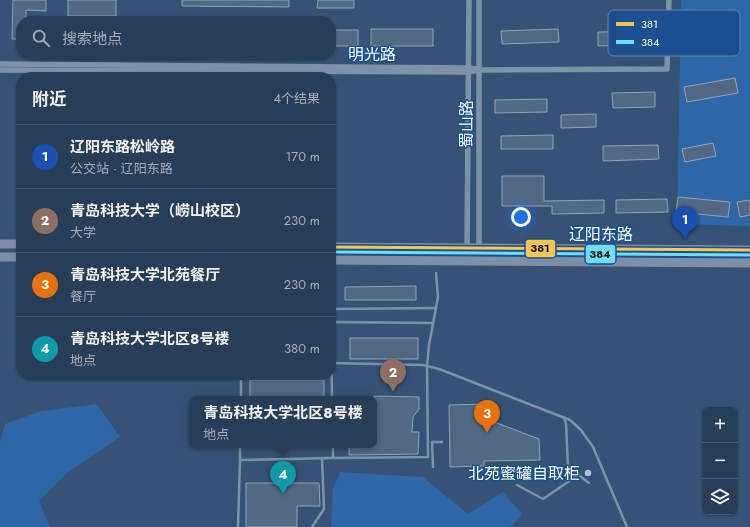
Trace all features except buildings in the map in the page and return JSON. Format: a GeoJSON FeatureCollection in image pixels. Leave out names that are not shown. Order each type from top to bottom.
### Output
{"type":"FeatureCollection","features":[{"type":"Feature","properties":{"kind":"main road"},"geometry":{"type":"LineString","coordinates":[[0,244],[16,244]]}},
{"type":"Feature","properties":{"kind":"main road","name":"辽阳东路"},"geometry":{"type":"LineString","coordinates":[[336,247],[750,250]]}},
{"type":"Feature","properties":{"kind":"main road"},"geometry":{"type":"LineString","coordinates":[[0,257],[16,257]]}},
{"type":"Feature","properties":{"kind":"main road","name":"辽阳东路"},"geometry":{"type":"LineString","coordinates":[[336,260],[750,263]]}},
{"type":"Feature","properties":{"kind":"street","name":"蜀山路"},"geometry":{"type":"LineString","coordinates":[[467,248],[469,0]]}},
{"type":"Feature","properties":{"kind":"street","name":"蜀山路"},"geometry":{"type":"LineString","coordinates":[[479,0],[479,248]]}},
{"type":"Feature","properties":{"kind":"street","name":"明光路"},"geometry":{"type":"LineString","coordinates":[[669,0],[669,10]]}},
{"type":"Feature","properties":{"kind":"street","name":"明光路"},"geometry":{"type":"LineString","coordinates":[[0,70],[667,69],[667,56]]}},
{"type":"Feature","properties":{"kind":"street","name":"明光路"},"geometry":{"type":"LineString","coordinates":[[0,64],[468,70]]}},
{"type":"Feature","properties":{"kind":"lane"},"geometry":{"type":"LineString","coordinates":[[240,460],[428,457],[427,367],[438,297],[436,273]]}},
{"type":"Feature","properties":{"kind":"lane"},"geometry":{"type":"LineString","coordinates":[[336,308],[436,308]]}},
{"type":"Feature","properties":{"kind":"lane"},"geometry":{"type":"LineString","coordinates":[[336,324],[433,323]]}},
{"type":"Feature","properties":{"kind":"lane"},"geometry":{"type":"LineString","coordinates":[[336,363],[423,365],[439,369],[564,417],[576,425],[593,447],[627,527]]}},
{"type":"Feature","properties":{"kind":"lane"},"geometry":{"type":"LineString","coordinates":[[241,380],[241,396]]}},
{"type":"Feature","properties":{"kind":"lane"},"geometry":{"type":"LineString","coordinates":[[331,380],[332,396]]}},
{"type":"Feature","properties":{"kind":"lane"},"geometry":{"type":"LineString","coordinates":[[564,417],[566,424],[568,467],[589,483]]}},
{"type":"Feature","properties":{"kind":"lane"},"geometry":{"type":"LineString","coordinates":[[432,467],[432,442],[442,442]]}},
{"type":"Feature","properties":{"kind":"lane"},"geometry":{"type":"LineString","coordinates":[[238,527],[240,448]]}},
{"type":"Feature","properties":{"kind":"lane"},"geometry":{"type":"LineString","coordinates":[[333,448],[333,458]]}},
{"type":"Feature","properties":{"kind":"lane"},"geometry":{"type":"LineString","coordinates":[[312,527],[324,509],[322,458]]}},
{"type":"Feature","properties":{"kind":"lane"},"geometry":{"type":"LineString","coordinates":[[518,485],[543,499],[578,475]]}},
{"type":"Feature","properties":{"kind":"shaded area"},"geometry":{"type":"Polygon","coordinates":[[[681,0],[750,0],[750,226],[677,224],[680,56],[740,56],[740,10],[681,10],[681,0]]]}},
{"type":"Feature","properties":{"kind":"shaded area"},"geometry":{"type":"Polygon","coordinates":[[[97,404],[120,437],[68,472],[39,501],[50,527],[0,527],[0,442],[5,424],[41,411],[97,404]]]}},
{"type":"Feature","properties":{"kind":"shaded area"},"geometry":{"type":"Polygon","coordinates":[[[340,472],[423,477],[468,514],[503,492],[522,514],[511,527],[331,527],[333,488],[340,472]]]}},
{"type":"Feature","properties":{"kind":"transit line","name":"381"},"geometry":{"type":"LineString","coordinates":[[336,247],[750,250]]}},
{"type":"Feature","properties":{"kind":"transit line","name":"384"},"geometry":{"type":"LineString","coordinates":[[336,252],[750,255]]}},
{"type":"Feature","properties":{"kind":"place","name":"辽阳东路松岭路"},"geometry":{"type":"Point","coordinates":[685,239]}},
{"type":"Feature","properties":{"kind":"place","name":"青岛科技大学（崂山校区）"},"geometry":{"type":"Point","coordinates":[393,392]}},
{"type":"Feature","properties":{"kind":"place","name":"青岛科技大学北苑餐厅"},"geometry":{"type":"Point","coordinates":[487,433]}},
{"type":"Feature","properties":{"kind":"place","name":"北苑蜜罐自取柜"},"geometry":{"type":"Point","coordinates":[588,473]}},
{"type":"Feature","properties":{"kind":"place","name":"青岛科技大学北区8号楼"},"geometry":{"type":"Point","coordinates":[283,494]}}]}
